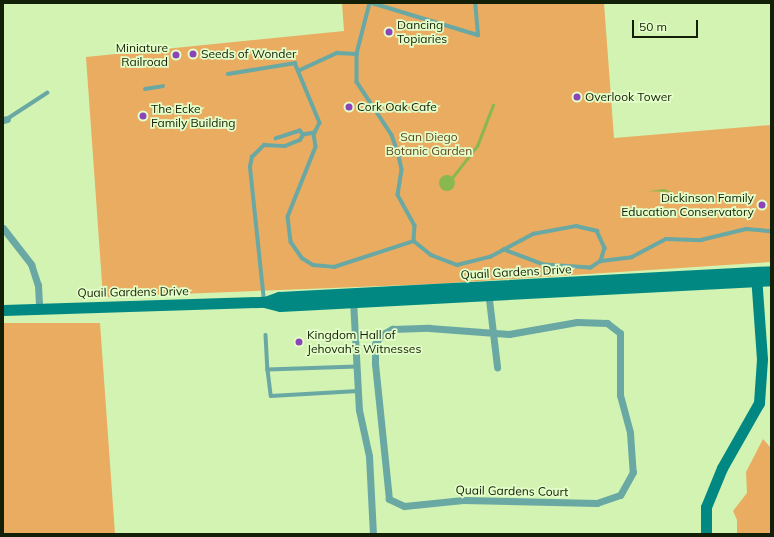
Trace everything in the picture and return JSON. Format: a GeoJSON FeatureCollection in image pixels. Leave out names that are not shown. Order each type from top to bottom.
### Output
{"type":"FeatureCollection","features":[{"type":"Feature","properties":{"kind":"main road","name":"Quail Gardens Drive"},"geometry":{"type":"LineString","coordinates":[[756,278],[771,271]]}},
{"type":"Feature","properties":{"kind":"main road","name":"Quail Gardens Drive"},"geometry":{"type":"LineString","coordinates":[[3,310],[40,307],[264,302],[280,306],[353,297],[756,278],[771,280]]}},
{"type":"Feature","properties":{"kind":"main road"},"geometry":{"type":"LineString","coordinates":[[706,534],[706,507],[722,468],[759,403],[762,359],[756,278]]}},
{"type":"Feature","properties":{"kind":"street"},"geometry":{"type":"LineString","coordinates":[[3,228],[31,264],[38,285],[40,307]]}},
{"type":"Feature","properties":{"kind":"street"},"geometry":{"type":"LineString","coordinates":[[488,291],[495,333],[497,367]]}},
{"type":"Feature","properties":{"kind":"street"},"geometry":{"type":"LineString","coordinates":[[353,297],[358,391],[369,456],[373,534]]}},
{"type":"Feature","properties":{"kind":"street","name":"Quail Gardens Court"},"geometry":{"type":"LineString","coordinates":[[577,322],[607,322],[620,333],[620,395],[630,433],[633,472],[620,495],[597,502],[578,503],[463,500],[404,506],[389,499],[375,364],[375,344],[381,335],[392,329],[428,328],[495,333],[577,322]]}},
{"type":"Feature","properties":{"kind":"lane"},"geometry":{"type":"LineString","coordinates":[[414,242],[415,226],[398,195],[402,170],[398,152],[392,135],[358,82],[357,54],[371,3],[478,35],[475,3]]}},
{"type":"Feature","properties":{"kind":"lane"},"geometry":{"type":"LineString","coordinates":[[300,70],[329,56],[344,52],[357,54]]}},
{"type":"Feature","properties":{"kind":"lane"},"geometry":{"type":"LineString","coordinates":[[228,74],[288,62],[295,63],[300,70],[319,120],[314,134],[316,147],[288,217],[291,242],[302,258],[313,265],[334,267],[414,242]]}},
{"type":"Feature","properties":{"kind":"lane"},"geometry":{"type":"LineString","coordinates":[[144,89],[164,86]]}},
{"type":"Feature","properties":{"kind":"lane"},"geometry":{"type":"LineString","coordinates":[[5,120],[47,93]]}},
{"type":"Feature","properties":{"kind":"lane"},"geometry":{"type":"LineString","coordinates":[[276,139],[300,131],[303,135],[314,134]]}},
{"type":"Feature","properties":{"kind":"lane"},"geometry":{"type":"LineString","coordinates":[[264,302],[250,167],[252,157],[264,145],[285,146],[300,140],[303,135]]}},
{"type":"Feature","properties":{"kind":"lane"},"geometry":{"type":"LineString","coordinates":[[414,242],[431,255],[457,265],[504,250],[533,234],[589,227],[603,238],[601,260]]}},
{"type":"Feature","properties":{"kind":"lane"},"geometry":{"type":"LineString","coordinates":[[504,250],[563,268],[591,268],[601,260],[632,257],[666,239],[702,240],[746,229],[771,231]]}},
{"type":"Feature","properties":{"kind":"lane"},"geometry":{"type":"LineString","coordinates":[[266,335],[270,396],[358,391]]}},
{"type":"Feature","properties":{"kind":"lane"},"geometry":{"type":"LineString","coordinates":[[268,370],[357,367]]}},
{"type":"Feature","properties":{"kind":"green space","name":"San Diego Botanic Garden"},"geometry":{"type":"Polygon","coordinates":[[[342,3],[604,3],[614,138],[771,125],[771,262],[435,284],[103,297],[86,57],[344,31],[342,3]]]}},
{"type":"Feature","properties":{"kind":"green space"},"geometry":{"type":"Polygon","coordinates":[[[3,323],[100,323],[115,534],[3,534],[3,323]]]}},
{"type":"Feature","properties":{"kind":"green space"},"geometry":{"type":"Polygon","coordinates":[[[763,439],[771,448],[771,534],[737,534],[737,520],[733,511],[747,493],[746,472],[763,439]]]}},
{"type":"Feature","properties":{"kind":"shaded area"},"geometry":{"type":"Polygon","coordinates":[[[447,175],[454,180],[455,183],[450,190],[447,191],[440,186],[439,183],[444,176],[447,175]]]}},
{"type":"Feature","properties":{"kind":"shaded area"},"geometry":{"type":"Polygon","coordinates":[[[664,189],[672,192],[643,191],[650,191],[664,189]]]}},
{"type":"Feature","properties":{"kind":"waterway"},"geometry":{"type":"LineString","coordinates":[[452,178],[477,146],[493,105]]}},
{"type":"Feature","properties":{"kind":"place","name":"Dancing Topiaries"},"geometry":{"type":"Point","coordinates":[389,32]}},
{"type":"Feature","properties":{"kind":"place","name":"Seeds of Wonder"},"geometry":{"type":"Point","coordinates":[193,54]}},
{"type":"Feature","properties":{"kind":"place","name":"Miniature Railroad"},"geometry":{"type":"Point","coordinates":[176,55]}},
{"type":"Feature","properties":{"kind":"place","name":"Overlook Tower"},"geometry":{"type":"Point","coordinates":[577,97]}},
{"type":"Feature","properties":{"kind":"place","name":"Cork Oak Cafe"},"geometry":{"type":"Point","coordinates":[349,107]}},
{"type":"Feature","properties":{"kind":"place","name":"The Ecke Family Building"},"geometry":{"type":"Point","coordinates":[143,116]}},
{"type":"Feature","properties":{"kind":"place","name":"Dickinson Family Education Conservatory"},"geometry":{"type":"Point","coordinates":[762,205]}},
{"type":"Feature","properties":{"kind":"place","name":"Kingdom Hall of Jehovah’s Witnesses"},"geometry":{"type":"Point","coordinates":[299,342]}}]}
